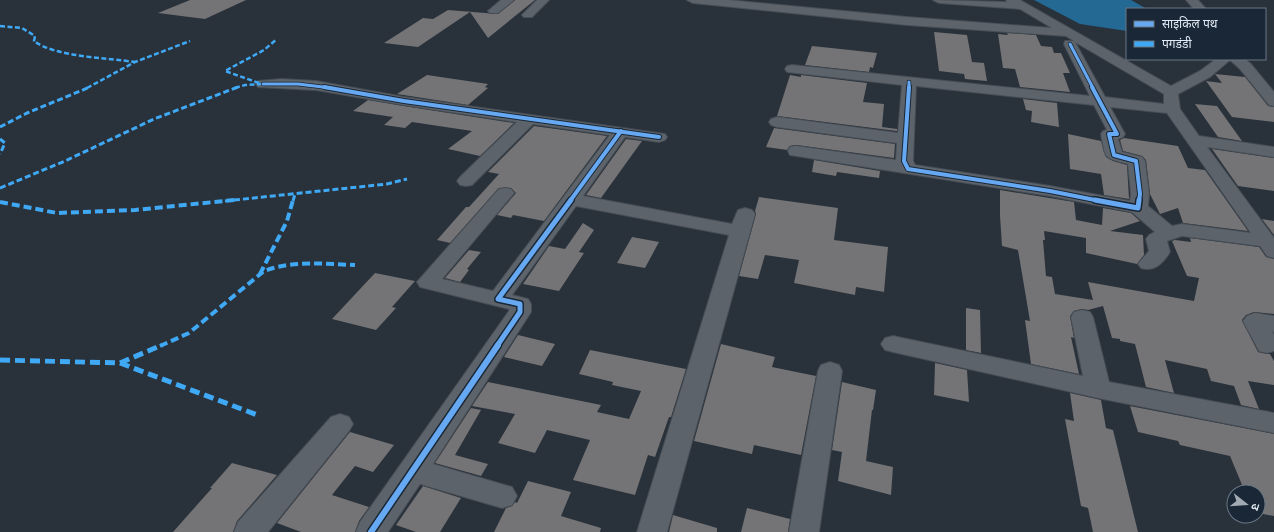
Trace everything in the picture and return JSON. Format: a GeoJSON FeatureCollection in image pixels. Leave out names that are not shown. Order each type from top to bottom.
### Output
{"type":"FeatureCollection","features":[{"type":"Feature","properties":{"kind":"street"},"geometry":{"type":"LineString","coordinates":[[494,11],[508,0]]}},
{"type":"Feature","properties":{"kind":"street"},"geometry":{"type":"LineString","coordinates":[[528,16],[543,0]]}},
{"type":"Feature","properties":{"kind":"street"},"geometry":{"type":"LineString","coordinates":[[693,0],[1070,39],[1095,47],[1170,92]]}},
{"type":"Feature","properties":{"kind":"street"},"geometry":{"type":"LineString","coordinates":[[939,0],[1016,3],[1070,39],[1099,101],[1117,134],[1109,134],[1114,155],[1136,161],[1140,194],[1138,208]]}},
{"type":"Feature","properties":{"kind":"street"},"geometry":{"type":"LineString","coordinates":[[1192,0],[1199,8]]}},
{"type":"Feature","properties":{"kind":"street"},"geometry":{"type":"LineString","coordinates":[[1047,42],[1070,39]]}},
{"type":"Feature","properties":{"kind":"street"},"geometry":{"type":"LineString","coordinates":[[1170,92],[1198,79],[1215,68],[1223,60]]}},
{"type":"Feature","properties":{"kind":"street"},"geometry":{"type":"LineString","coordinates":[[1237,60],[1245,66],[1272,96]]}},
{"type":"Feature","properties":{"kind":"street"},"geometry":{"type":"LineString","coordinates":[[792,69],[1172,109]]}},
{"type":"Feature","properties":{"kind":"street"},"geometry":{"type":"LineString","coordinates":[[909,82],[904,161],[911,171],[1050,191],[1138,208],[1168,233]]}},
{"type":"Feature","properties":{"kind":"street"},"geometry":{"type":"LineString","coordinates":[[263,84],[316,85],[402,100],[659,137]]}},
{"type":"Feature","properties":{"kind":"street"},"geometry":{"type":"LineString","coordinates":[[1170,92],[1172,109],[1196,140],[1270,247]]}},
{"type":"Feature","properties":{"kind":"street"},"geometry":{"type":"LineString","coordinates":[[466,181],[530,118]]}},
{"type":"Feature","properties":{"kind":"street"},"geometry":{"type":"LineString","coordinates":[[777,122],[905,139]]}},
{"type":"Feature","properties":{"kind":"street"},"geometry":{"type":"LineString","coordinates":[[498,299],[621,131]]}},
{"type":"Feature","properties":{"kind":"street"},"geometry":{"type":"LineString","coordinates":[[1196,140],[1274,152]]}},
{"type":"Feature","properties":{"kind":"street"},"geometry":{"type":"LineString","coordinates":[[796,151],[907,167]]}},
{"type":"Feature","properties":{"kind":"street"},"geometry":{"type":"LineString","coordinates":[[371,532],[520,312],[520,304],[428,282],[504,192]]}},
{"type":"Feature","properties":{"kind":"street"},"geometry":{"type":"LineString","coordinates":[[571,199],[743,223],[652,532]]}},
{"type":"Feature","properties":{"kind":"street"},"geometry":{"type":"LineString","coordinates":[[1148,264],[1160,252],[1156,239],[1168,233],[1182,230],[1270,247]]}},
{"type":"Feature","properties":{"kind":"street"},"geometry":{"type":"LineString","coordinates":[[1082,318],[1098,389]]}},
{"type":"Feature","properties":{"kind":"street"},"geometry":{"type":"LineString","coordinates":[[893,344],[1098,389],[1274,423]]}},
{"type":"Feature","properties":{"kind":"street"},"geometry":{"type":"LineString","coordinates":[[804,532],[830,371]]}},
{"type":"Feature","properties":{"kind":"street"},"geometry":{"type":"LineString","coordinates":[[249,532],[340,424]]}},
{"type":"Feature","properties":{"kind":"street"},"geometry":{"type":"LineString","coordinates":[[413,470],[502,496]]}},
{"type":"Feature","properties":{"kind":"water"},"geometry":{"type":"Polygon","coordinates":[[[1034,0],[1131,0],[1145,8],[1126,8],[1126,31],[1080,24],[1034,0]]]}},
{"type":"Feature","properties":{"kind":"building"},"geometry":{"type":"Polygon","coordinates":[[[190,0],[246,0],[205,19],[158,13],[190,0]]]}},
{"type":"Feature","properties":{"kind":"building"},"geometry":{"type":"Polygon","coordinates":[[[515,0],[535,0],[488,38],[470,12],[418,47],[384,43],[423,18],[433,19],[448,10],[498,14],[515,0]]]}},
{"type":"Feature","properties":{"kind":"building"},"geometry":{"type":"Polygon","coordinates":[[[934,32],[967,35],[972,62],[984,63],[987,81],[965,79],[964,74],[939,71],[934,32]]]}},
{"type":"Feature","properties":{"kind":"building"},"geometry":{"type":"Polygon","coordinates":[[[1007,33],[1036,35],[1041,46],[1052,47],[1054,53],[1061,53],[1070,73],[1063,73],[1070,92],[1020,87],[1015,69],[1003,68],[998,34],[1008,35],[1007,33]]]}},
{"type":"Feature","properties":{"kind":"building"},"geometry":{"type":"Polygon","coordinates":[[[812,46],[877,53],[873,68],[870,67],[869,72],[805,65],[812,46]]]}},
{"type":"Feature","properties":{"kind":"building"},"geometry":{"type":"Polygon","coordinates":[[[1215,74],[1245,77],[1268,106],[1274,107],[1274,122],[1232,117],[1206,81],[1222,83],[1215,74]]]}},
{"type":"Feature","properties":{"kind":"building"},"geometry":{"type":"Polygon","coordinates":[[[427,75],[488,84],[485,87],[488,88],[468,105],[397,94],[427,75]]]}},
{"type":"Feature","properties":{"kind":"building"},"geometry":{"type":"Polygon","coordinates":[[[790,75],[867,83],[863,102],[884,104],[882,127],[897,129],[897,131],[777,116],[790,75]]]}},
{"type":"Feature","properties":{"kind":"building"},"geometry":{"type":"Polygon","coordinates":[[[1023,99],[1057,103],[1059,127],[1031,122],[1032,111],[1026,110],[1023,99]]]}},
{"type":"Feature","properties":{"kind":"building"},"geometry":{"type":"Polygon","coordinates":[[[368,100],[514,123],[480,156],[448,149],[472,131],[412,122],[405,128],[384,125],[393,117],[353,111],[368,100]]]}},
{"type":"Feature","properties":{"kind":"building"},"geometry":{"type":"Polygon","coordinates":[[[1195,104],[1217,106],[1242,141],[1218,137],[1195,104]]]}},
{"type":"Feature","properties":{"kind":"building"},"geometry":{"type":"Polygon","coordinates":[[[534,126],[607,136],[544,221],[513,215],[511,218],[497,215],[516,193],[511,188],[499,188],[450,243],[437,240],[466,207],[469,207],[499,174],[488,172],[534,126]]]}},
{"type":"Feature","properties":{"kind":"building"},"geometry":{"type":"Polygon","coordinates":[[[774,128],[895,144],[894,158],[796,145],[790,146],[787,150],[766,147],[774,128]]]}},
{"type":"Feature","properties":{"kind":"building"},"geometry":{"type":"Polygon","coordinates":[[[1068,134],[1101,141],[1106,157],[1113,161],[1127,165],[1129,199],[1104,195],[1101,174],[1070,169],[1068,134]]]}},
{"type":"Feature","properties":{"kind":"building"},"geometry":{"type":"Polygon","coordinates":[[[1124,138],[1178,146],[1188,168],[1205,170],[1248,231],[1183,223],[1178,208],[1160,214],[1150,194],[1146,160],[1142,156],[1123,151],[1120,140],[1124,138]]]}},
{"type":"Feature","properties":{"kind":"building"},"geometry":{"type":"Polygon","coordinates":[[[626,139],[642,141],[601,198],[586,195],[626,139]]]}},
{"type":"Feature","properties":{"kind":"building"},"geometry":{"type":"Polygon","coordinates":[[[1212,149],[1274,158],[1274,191],[1238,186],[1212,149]]]}},
{"type":"Feature","properties":{"kind":"building"},"geometry":{"type":"Polygon","coordinates":[[[814,160],[880,171],[879,178],[837,172],[836,176],[812,172],[814,160]]]}},
{"type":"Feature","properties":{"kind":"building"},"geometry":{"type":"Polygon","coordinates":[[[1000,190],[1074,202],[1076,220],[1102,225],[1103,208],[1131,213],[1140,221],[1110,231],[1143,235],[1144,255],[1137,264],[1086,253],[1086,238],[1044,231],[1045,240],[1043,240],[1046,276],[1052,277],[1055,294],[1093,300],[1088,282],[1194,301],[1199,278],[1187,276],[1172,241],[1175,240],[1191,242],[1190,238],[1259,247],[1266,257],[1274,259],[1274,314],[1254,312],[1246,315],[1242,320],[1258,352],[1270,354],[1274,361],[1274,385],[1248,381],[1259,409],[1241,405],[1234,386],[1211,381],[1207,369],[1165,360],[1174,393],[1146,387],[1135,344],[1112,338],[1103,306],[1088,310],[1082,309],[1074,311],[1070,316],[1074,338],[1071,337],[1079,374],[1031,364],[1025,320],[1030,321],[1018,250],[1002,246],[1000,190]]]}},
{"type":"Feature","properties":{"kind":"building"},"geometry":{"type":"Polygon","coordinates":[[[759,197],[838,208],[834,240],[888,247],[884,292],[856,287],[855,295],[794,283],[799,260],[765,255],[758,279],[739,276],[756,214],[755,211],[759,197]]]}},
{"type":"Feature","properties":{"kind":"building"},"geometry":{"type":"Polygon","coordinates":[[[1262,219],[1274,221],[1274,235],[1262,219]]]}},
{"type":"Feature","properties":{"kind":"building"},"geometry":{"type":"Polygon","coordinates":[[[583,223],[594,230],[579,252],[584,253],[559,291],[523,284],[549,246],[565,249],[583,223]]]}},
{"type":"Feature","properties":{"kind":"building"},"geometry":{"type":"Polygon","coordinates":[[[632,237],[659,242],[645,268],[617,263],[632,237]]]}},
{"type":"Feature","properties":{"kind":"building"},"geometry":{"type":"Polygon","coordinates":[[[469,250],[481,252],[467,269],[469,270],[460,282],[445,278],[469,250]]]}},
{"type":"Feature","properties":{"kind":"building"},"geometry":{"type":"Polygon","coordinates":[[[375,273],[415,281],[392,307],[396,308],[376,330],[332,319],[375,273]]]}},
{"type":"Feature","properties":{"kind":"building"},"geometry":{"type":"Polygon","coordinates":[[[966,308],[980,310],[981,353],[966,350],[966,308]]]}},
{"type":"Feature","properties":{"kind":"building"},"geometry":{"type":"Polygon","coordinates":[[[518,335],[555,344],[542,366],[504,357],[518,335]]]}},
{"type":"Feature","properties":{"kind":"building"},"geometry":{"type":"Polygon","coordinates":[[[721,344],[775,357],[772,367],[816,376],[801,455],[754,445],[752,454],[694,441],[721,344]]]}},
{"type":"Feature","properties":{"kind":"building"},"geometry":{"type":"Polygon","coordinates":[[[590,350],[686,369],[671,417],[669,417],[655,457],[648,455],[635,495],[573,480],[590,440],[547,430],[535,453],[498,443],[515,414],[472,406],[488,382],[601,405],[597,412],[629,419],[641,391],[612,385],[613,382],[579,374],[590,350]]]}},
{"type":"Feature","properties":{"kind":"building"},"geometry":{"type":"Polygon","coordinates":[[[935,363],[967,370],[969,402],[934,395],[935,363]]]}},
{"type":"Feature","properties":{"kind":"building"},"geometry":{"type":"Polygon","coordinates":[[[842,382],[876,390],[866,461],[893,467],[891,495],[838,481],[842,452],[832,450],[842,382]]]}},
{"type":"Feature","properties":{"kind":"building"},"geometry":{"type":"Polygon","coordinates":[[[1070,393],[1101,400],[1106,428],[1113,430],[1138,532],[1093,532],[1088,508],[1081,506],[1065,419],[1074,421],[1070,393]]]}},
{"type":"Feature","properties":{"kind":"building"},"geometry":{"type":"Polygon","coordinates":[[[1130,406],[1274,434],[1274,516],[1266,514],[1266,484],[1242,484],[1230,456],[1180,445],[1178,441],[1138,432],[1130,406]]]}},
{"type":"Feature","properties":{"kind":"building"},"geometry":{"type":"Polygon","coordinates":[[[471,408],[481,410],[455,455],[488,464],[481,476],[435,463],[471,408]]]}},
{"type":"Feature","properties":{"kind":"building"},"geometry":{"type":"Polygon","coordinates":[[[350,432],[394,445],[373,472],[355,466],[332,495],[369,507],[359,521],[355,532],[301,532],[277,523],[350,432]]]}},
{"type":"Feature","properties":{"kind":"building"},"geometry":{"type":"Polygon","coordinates":[[[232,463],[277,475],[237,521],[233,532],[173,532],[212,488],[210,488],[232,463]]]}},
{"type":"Feature","properties":{"kind":"building"},"geometry":{"type":"Polygon","coordinates":[[[528,481],[571,492],[561,516],[601,528],[600,532],[494,532],[506,508],[512,506],[515,502],[517,503],[528,481]]]}},
{"type":"Feature","properties":{"kind":"building"},"geometry":{"type":"Polygon","coordinates":[[[423,486],[461,498],[440,532],[416,532],[396,525],[423,486]]]}},
{"type":"Feature","properties":{"kind":"building"},"geometry":{"type":"Polygon","coordinates":[[[747,508],[790,519],[788,532],[741,532],[747,508]]]}},
{"type":"Feature","properties":{"kind":"building"},"geometry":{"type":"Polygon","coordinates":[[[673,515],[717,528],[717,532],[669,532],[673,515]]]}},
{"type":"Feature","properties":{"kind":"marked path"},"geometry":{"type":"LineString","coordinates":[[0,26],[22,28],[35,36],[34,41],[42,47],[59,52],[135,62]]}},
{"type":"Feature","properties":{"kind":"marked path"},"geometry":{"type":"LineString","coordinates":[[259,83],[225,71],[264,50],[277,39]]}},
{"type":"Feature","properties":{"kind":"marked path"},"geometry":{"type":"LineString","coordinates":[[0,127],[27,113],[97,84],[135,62],[190,41]]}},
{"type":"Feature","properties":{"kind":"marked path"},"geometry":{"type":"LineString","coordinates":[[0,188],[65,161],[154,119],[222,92],[245,85],[263,84]]}},
{"type":"Feature","properties":{"kind":"marked path"},"geometry":{"type":"LineString","coordinates":[[0,139],[5,143],[0,154]]}},
{"type":"Feature","properties":{"kind":"marked path"},"geometry":{"type":"LineString","coordinates":[[0,202],[57,213],[135,210],[387,184],[407,179]]}},
{"type":"Feature","properties":{"kind":"marked path"},"geometry":{"type":"LineString","coordinates":[[260,274],[287,221],[295,194]]}},
{"type":"Feature","properties":{"kind":"marked path"},"geometry":{"type":"LineString","coordinates":[[120,363],[189,333],[264,271],[274,267],[308,263],[355,265]]}},
{"type":"Feature","properties":{"kind":"marked path"},"geometry":{"type":"LineString","coordinates":[[0,360],[120,363],[260,416]]}},
{"type":"Feature","properties":{"kind":"cycle path"},"geometry":{"type":"LineString","coordinates":[[909,82],[904,161],[908,169],[1050,191],[1138,208],[1140,194],[1136,161],[1114,155],[1109,134],[1117,134],[1070,44]]}},
{"type":"Feature","properties":{"kind":"cycle path"},"geometry":{"type":"LineString","coordinates":[[263,84],[281,83],[334,88],[404,101],[659,137]]}},
{"type":"Feature","properties":{"kind":"cycle path"},"geometry":{"type":"LineString","coordinates":[[371,532],[520,312],[520,304],[498,299],[621,131]]}}]}
